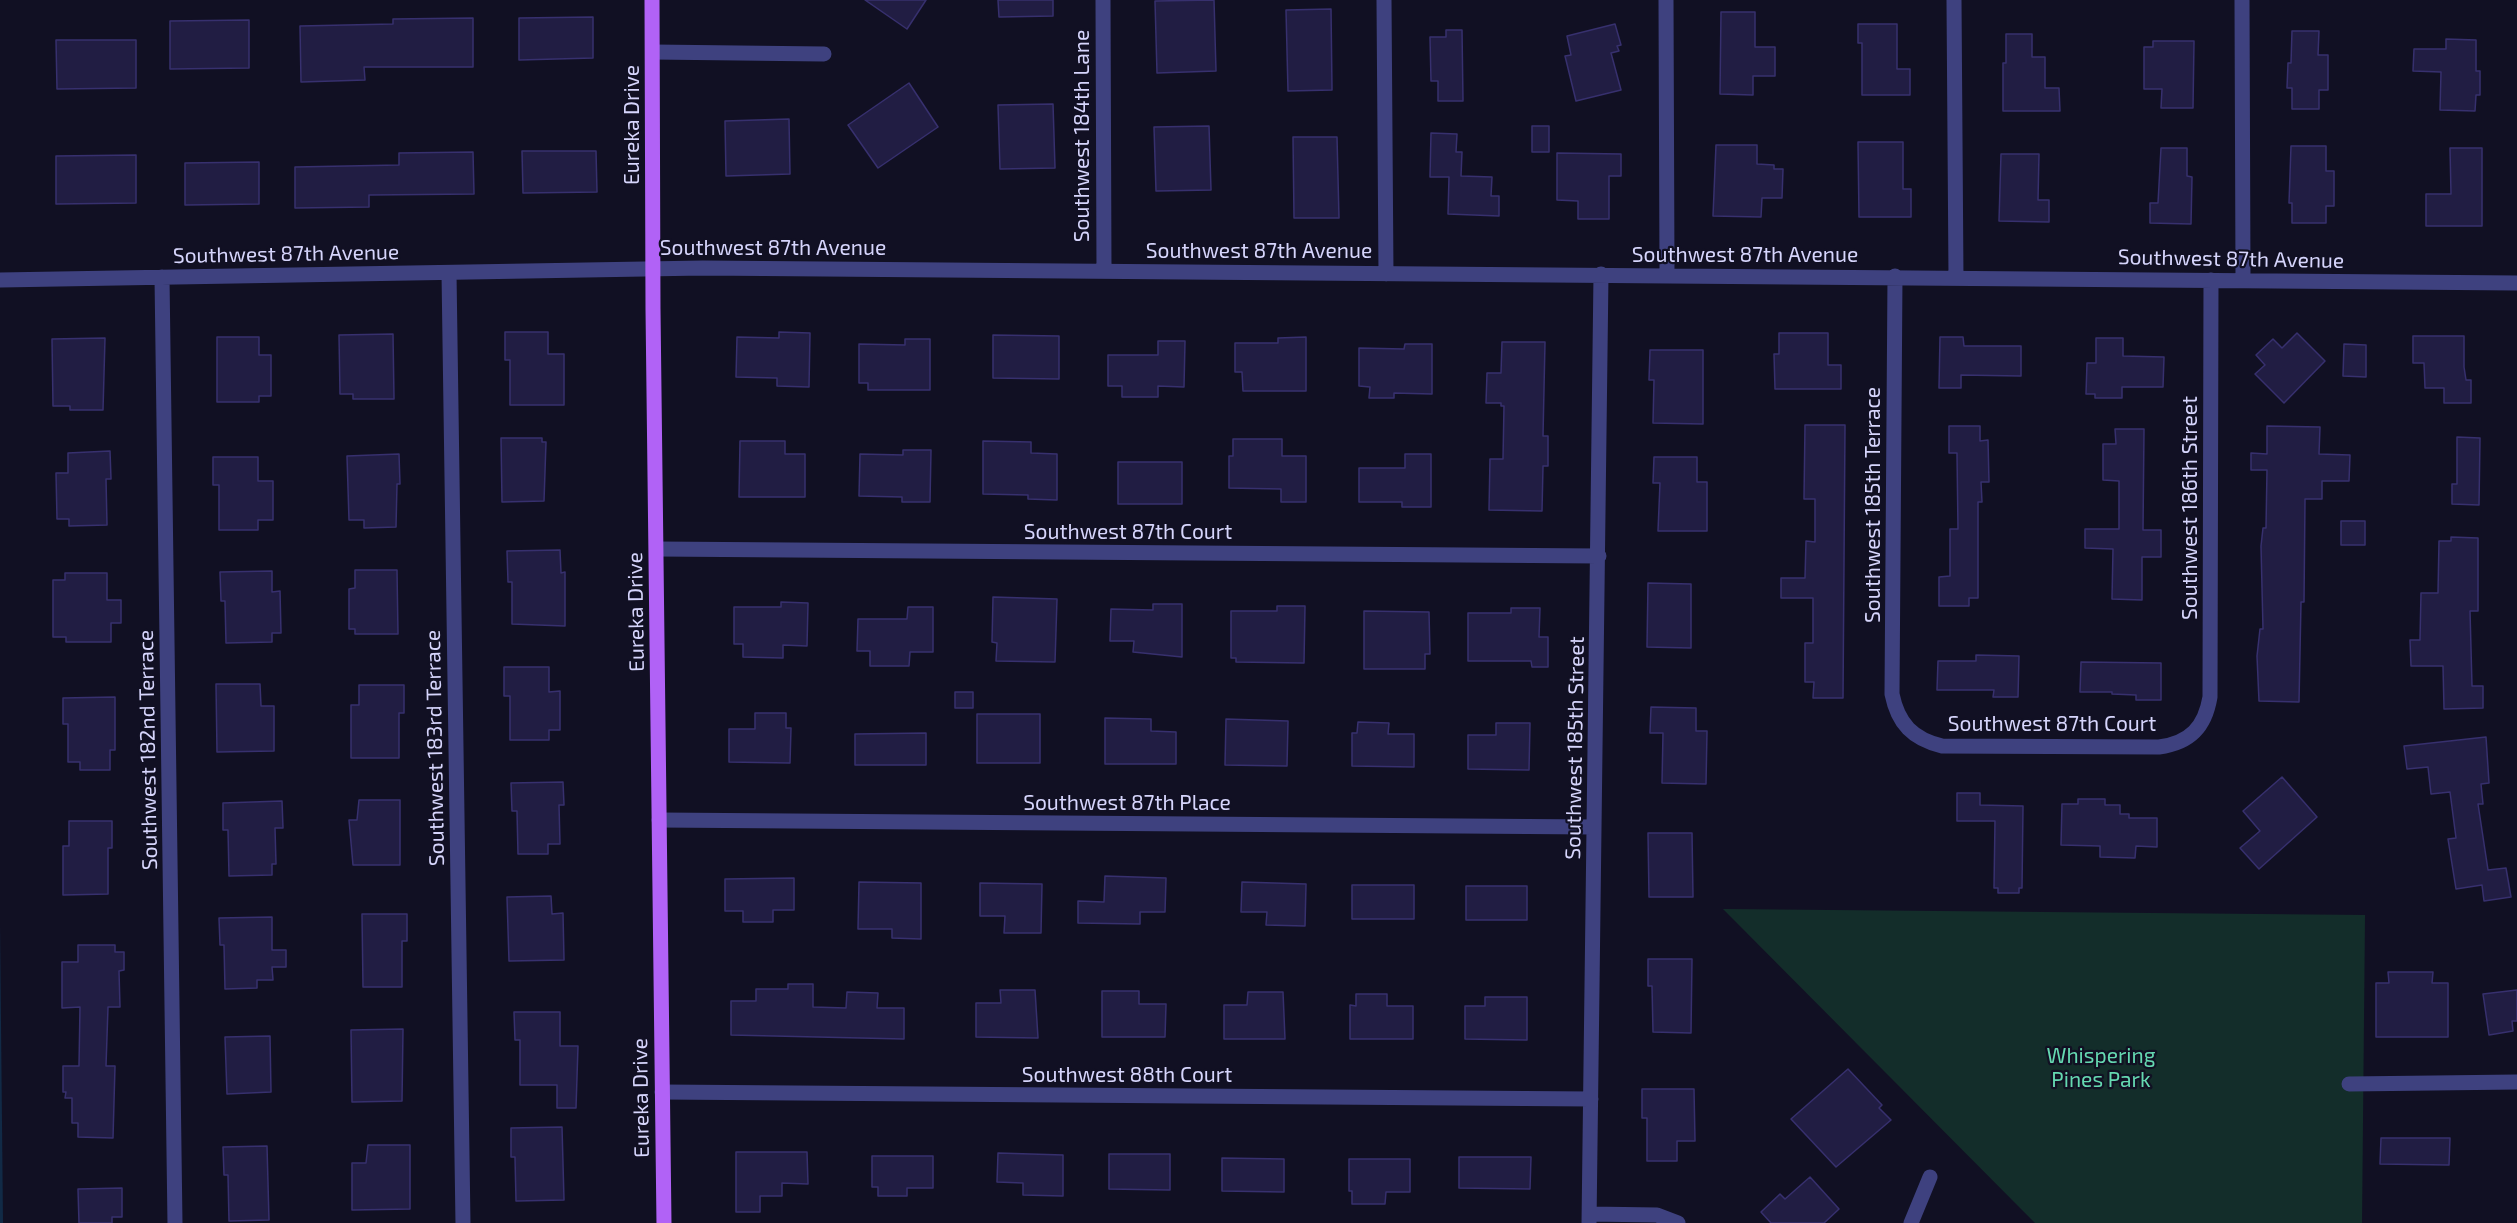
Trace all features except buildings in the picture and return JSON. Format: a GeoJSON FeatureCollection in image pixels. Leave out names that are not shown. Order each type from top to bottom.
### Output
{"type":"FeatureCollection","features":[{"type":"Feature","properties":{"kind":"main road","name":"Eureka Drive"},"geometry":{"type":"LineString","coordinates":[[652,0],[664,1223]]}},
{"type":"Feature","properties":{"kind":"street","name":"Southwest 184th Lane"},"geometry":{"type":"LineString","coordinates":[[1103,0],[1104,271]]}},
{"type":"Feature","properties":{"kind":"street"},"geometry":{"type":"LineString","coordinates":[[1384,0],[1386,274]]}},
{"type":"Feature","properties":{"kind":"street"},"geometry":{"type":"LineString","coordinates":[[1666,0],[1666,275]]}},
{"type":"Feature","properties":{"kind":"street"},"geometry":{"type":"LineString","coordinates":[[1954,0],[1956,278]]}},
{"type":"Feature","properties":{"kind":"street"},"geometry":{"type":"LineString","coordinates":[[2242,0],[2243,280]]}},
{"type":"Feature","properties":{"kind":"street"},"geometry":{"type":"LineString","coordinates":[[653,52],[824,54]]}},
{"type":"Feature","properties":{"kind":"street","name":"Southwest 87th Avenue"},"geometry":{"type":"LineString","coordinates":[[0,280],[653,268],[1895,276],[2517,283]]}},
{"type":"Feature","properties":{"kind":"street","name":"Southwest 183rd Terrace"},"geometry":{"type":"LineString","coordinates":[[449,273],[463,1223]]}},
{"type":"Feature","properties":{"kind":"street","name":"Southwest 185th Street"},"geometry":{"type":"LineString","coordinates":[[1589,1219],[1601,274]]}},
{"type":"Feature","properties":{"kind":"street","name":"Southwest 185th Terrace"},"geometry":{"type":"LineString","coordinates":[[1895,276],[1892,694],[1895,708],[1908,730]]}},
{"type":"Feature","properties":{"kind":"street","name":"Southwest 182nd Terrace"},"geometry":{"type":"LineString","coordinates":[[162,277],[175,1223]]}},
{"type":"Feature","properties":{"kind":"street","name":"Southwest 186th Street"},"geometry":{"type":"LineString","coordinates":[[2195,732],[2203,722],[2210,697],[2211,280]]}},
{"type":"Feature","properties":{"kind":"street","name":"Southwest 87th Court"},"geometry":{"type":"LineString","coordinates":[[657,549],[1599,556]]}},
{"type":"Feature","properties":{"kind":"street","name":"Southwest 87th Court"},"geometry":{"type":"LineString","coordinates":[[1908,730],[1930,743],[1954,746],[2159,747],[2184,740],[2195,732]]}},
{"type":"Feature","properties":{"kind":"street","name":"Southwest 87th Place"},"geometry":{"type":"LineString","coordinates":[[659,820],[1594,827]]}},
{"type":"Feature","properties":{"kind":"street"},"geometry":{"type":"LineString","coordinates":[[2349,1084],[2517,1082]]}},
{"type":"Feature","properties":{"kind":"street","name":"Southwest 88th Court"},"geometry":{"type":"LineString","coordinates":[[662,1092],[1591,1099]]}},
{"type":"Feature","properties":{"kind":"street"},"geometry":{"type":"LineString","coordinates":[[1911,1223],[1930,1177]]}},
{"type":"Feature","properties":{"kind":"street"},"geometry":{"type":"LineString","coordinates":[[1589,1219],[1657,1215],[1678,1223]]}},
{"type":"Feature","properties":{"kind":"green space","name":"Whispering Pines Park"},"geometry":{"type":"Polygon","coordinates":[[[1723,909],[2365,915],[2362,1223],[2035,1223],[1723,909]]]}},
{"type":"Feature","properties":{"kind":"water"},"geometry":{"type":"Polygon","coordinates":[[[0,924],[3,1223],[0,1223],[0,924]]]}}]}
